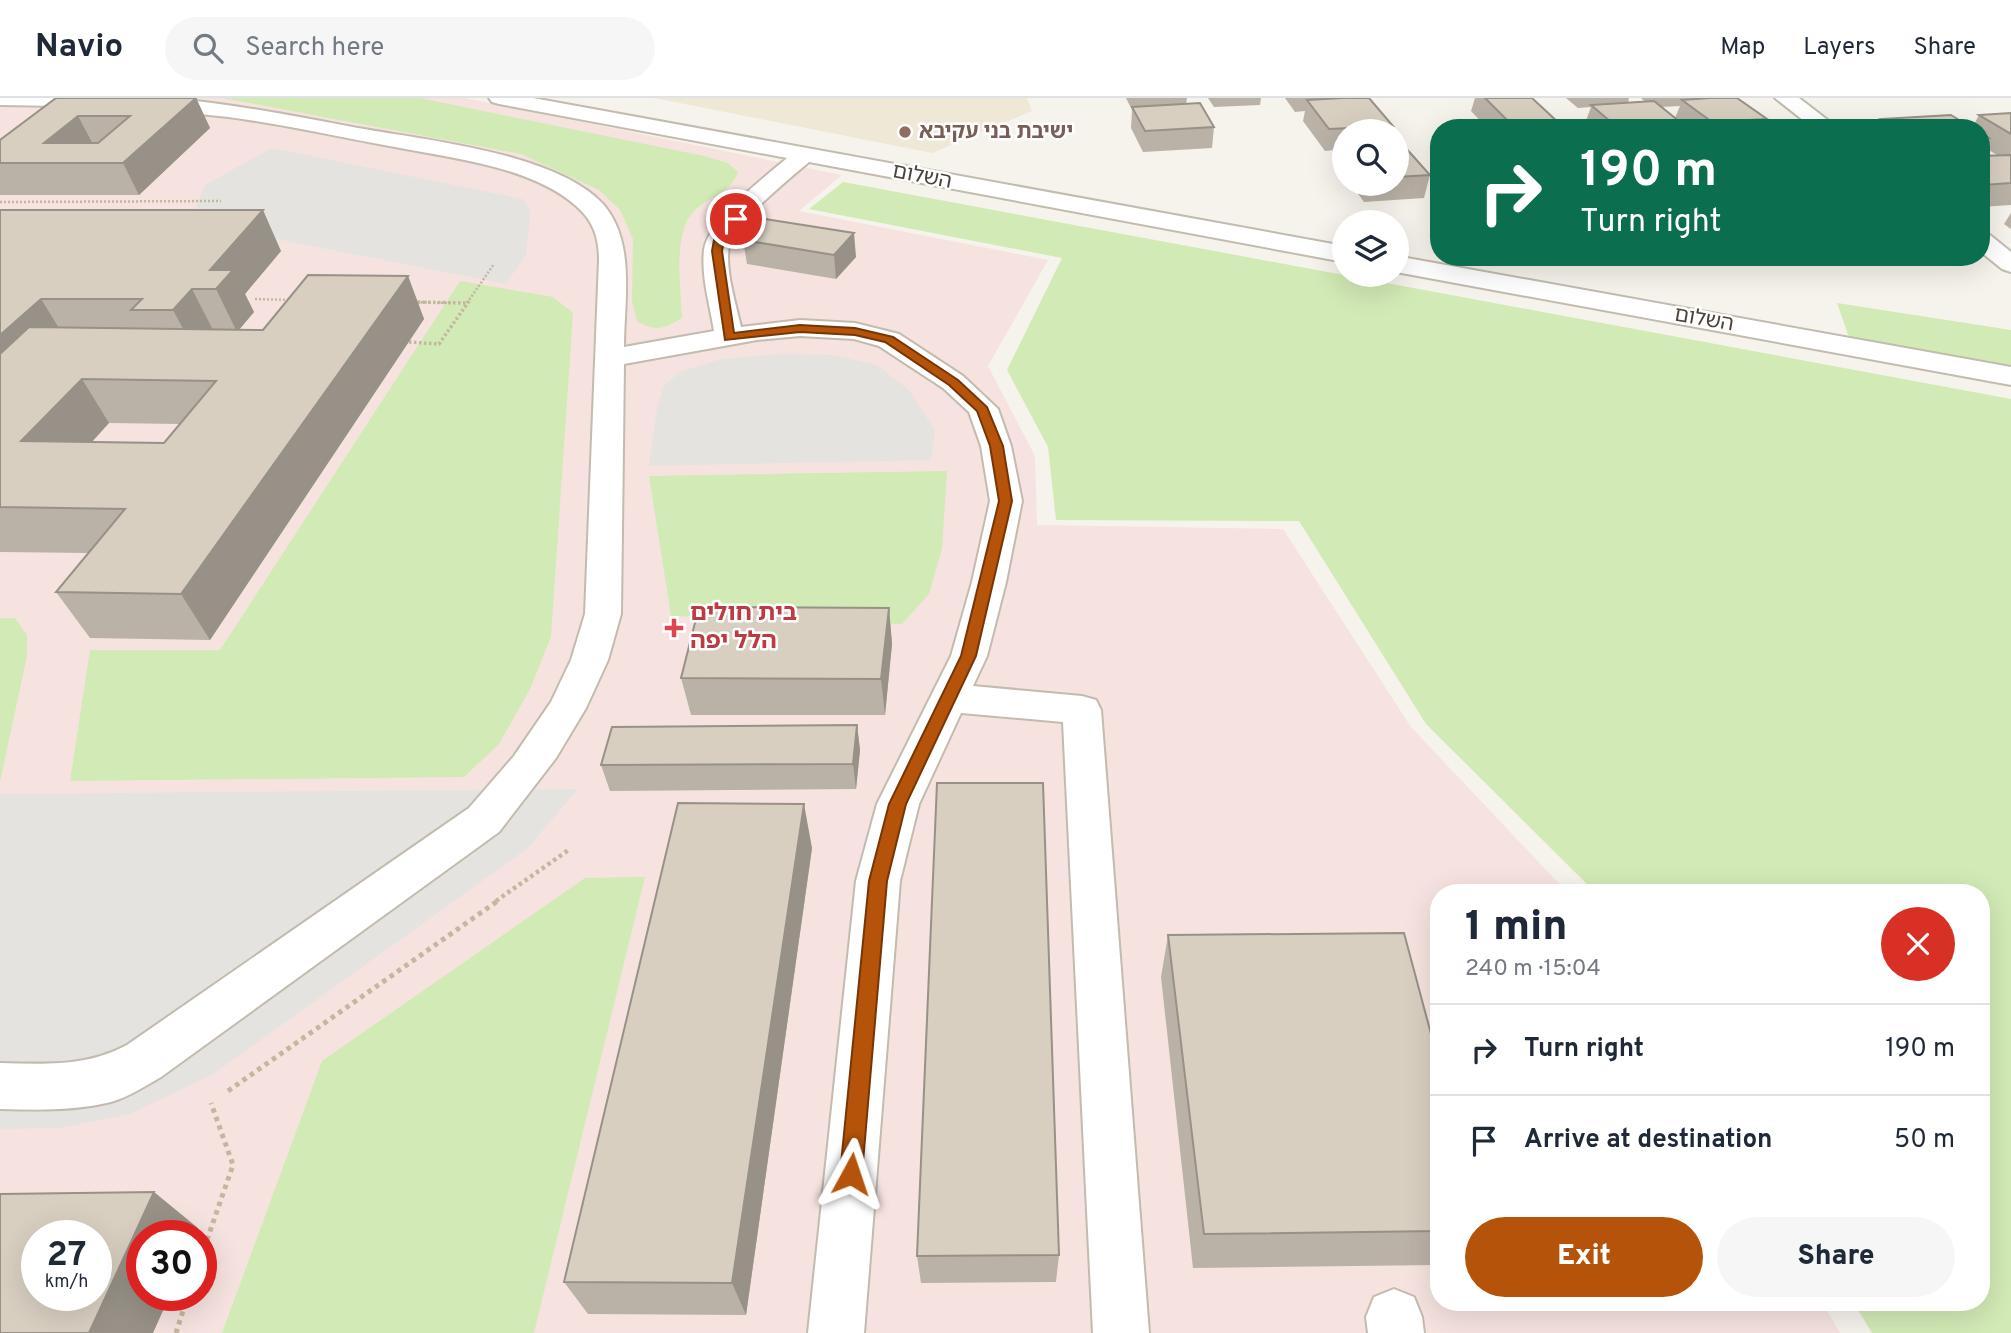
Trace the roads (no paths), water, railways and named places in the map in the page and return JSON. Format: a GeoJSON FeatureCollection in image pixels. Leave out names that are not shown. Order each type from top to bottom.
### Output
{"type":"FeatureCollection","features":[{"type":"Feature","properties":{"kind":"street","name":"השלום"},"geometry":{"type":"LineString","coordinates":[[499,98],[1332,252]]}},
{"type":"Feature","properties":{"kind":"street"},"geometry":{"type":"LineString","coordinates":[[1786,98],[1795,98]]}},
{"type":"Feature","properties":{"kind":"street"},"geometry":{"type":"LineString","coordinates":[[1786,98],[1815,119]]}},
{"type":"Feature","properties":{"kind":"street"},"geometry":{"type":"LineString","coordinates":[[0,99],[118,100],[230,111],[473,155],[542,177],[571,191],[603,221],[612,255],[603,614],[587,667],[559,720],[525,772],[484,820],[144,1061],[112,1079],[62,1087],[0,1086]]}},
{"type":"Feature","properties":{"kind":"street"},"geometry":{"type":"LineString","coordinates":[[31,122],[61,100]]}},
{"type":"Feature","properties":{"kind":"street"},"geometry":{"type":"LineString","coordinates":[[729,337],[717,264],[719,240],[736,219],[803,155]]}},
{"type":"Feature","properties":{"kind":"street"},"geometry":{"type":"LineString","coordinates":[[1990,247],[2011,264]]}},
{"type":"Feature","properties":{"kind":"street","name":"השלום"},"geometry":{"type":"LineString","coordinates":[[1409,266],[2011,376]]}},
{"type":"Feature","properties":{"kind":"street"},"geometry":{"type":"LineString","coordinates":[[611,358],[729,337],[800,328],[855,331],[889,340],[953,383],[983,409],[996,446],[1006,501],[969,656],[898,804],[878,881],[836,1333]]}},
{"type":"Feature","properties":{"kind":"street"},"geometry":{"type":"LineString","coordinates":[[949,698],[1082,710],[1121,1333]]}},
{"type":"Feature","properties":{"kind":"place","name":"ישיבת בני עקיבא"},"geometry":{"type":"Point","coordinates":[905,132]}},
{"type":"Feature","properties":{"kind":"place","name":"בית חולים הלל יפה"},"geometry":{"type":"Point","coordinates":[674,628]}}]}
